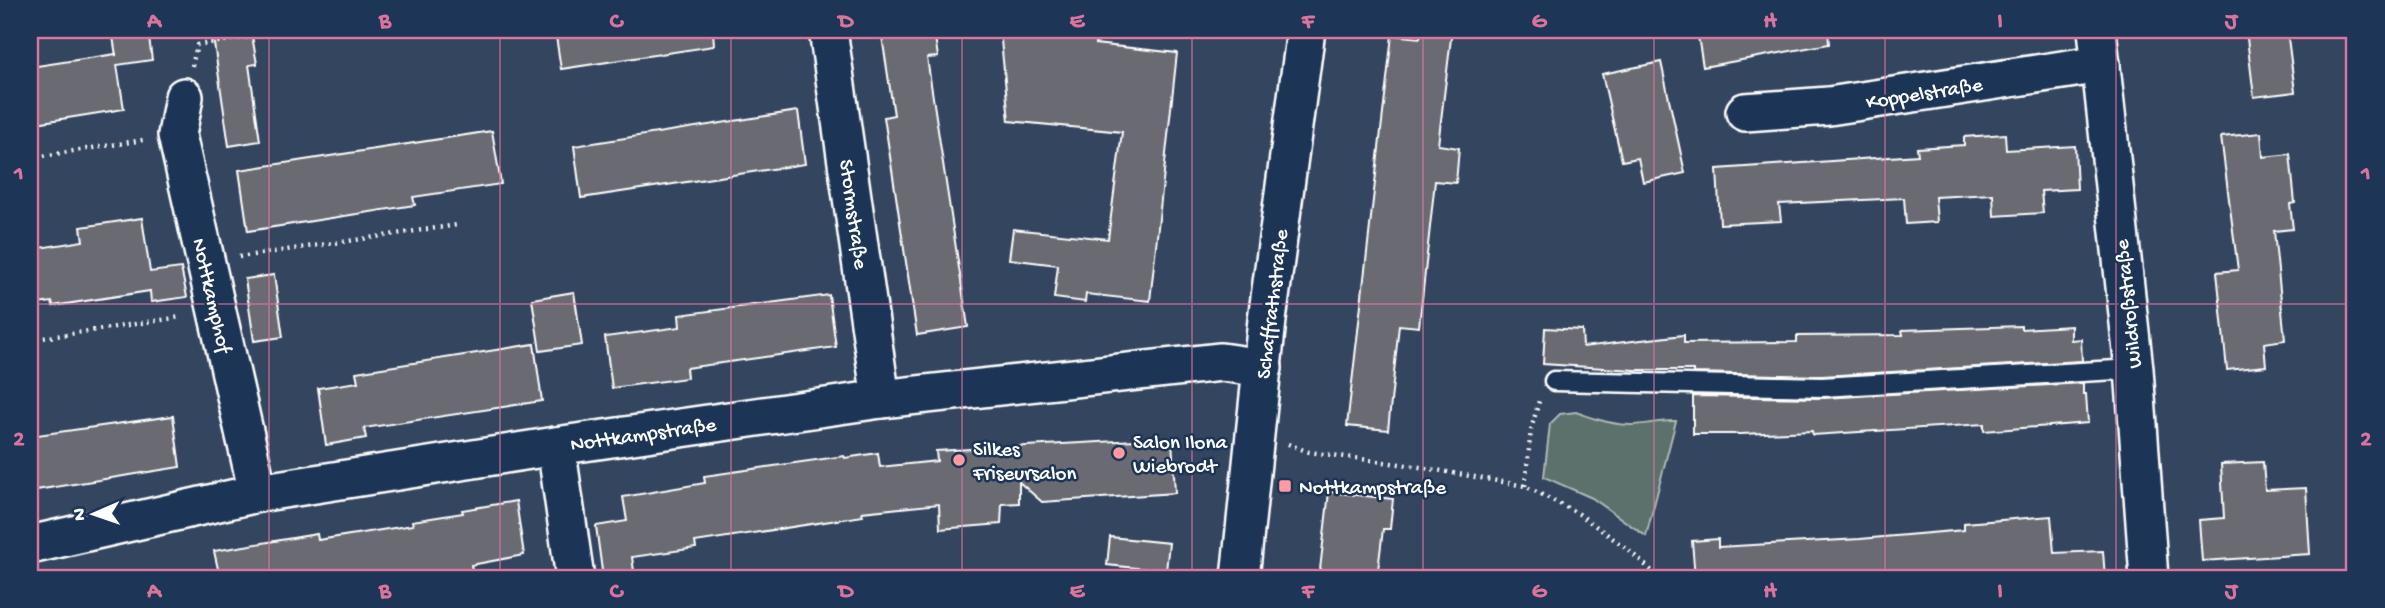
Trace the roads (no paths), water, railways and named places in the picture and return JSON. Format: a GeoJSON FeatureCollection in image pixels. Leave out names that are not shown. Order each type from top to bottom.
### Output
{"type":"FeatureCollection","features":[{"type":"Feature","properties":{"kind":"street","name":"Stormstraße"},"geometry":{"type":"LineString","coordinates":[[828,30],[881,399]]}},
{"type":"Feature","properties":{"kind":"street","name":"Schaffrathstraße"},"geometry":{"type":"LineString","coordinates":[[1240,578],[1263,368],[1306,30]]}},
{"type":"Feature","properties":{"kind":"street","name":"Koppelstraße"},"geometry":{"type":"LineString","coordinates":[[1745,112],[1829,106],[2099,47]]}},
{"type":"Feature","properties":{"kind":"street","name":"Wildroßstraße"},"geometry":{"type":"LineString","coordinates":[[2099,47],[2134,369],[2149,578]]}},
{"type":"Feature","properties":{"kind":"street","name":"Nottkamphof"},"geometry":{"type":"LineString","coordinates":[[184,97],[177,135],[258,493]]}},
{"type":"Feature","properties":{"kind":"street","name":"Nottkampstraße"},"geometry":{"type":"LineString","coordinates":[[30,545],[258,493],[881,399],[1221,362],[1263,368]]}},
{"type":"Feature","properties":{"kind":"street"},"geometry":{"type":"LineString","coordinates":[[556,446],[575,578]]}},
{"type":"Feature","properties":{"kind":"lane"},"geometry":{"type":"LineString","coordinates":[[1554,381],[1822,387],[2134,369]]}},
{"type":"Feature","properties":{"kind":"place","name":"Salon Ilona Wiebrodt"},"geometry":{"type":"Point","coordinates":[1119,453]}},
{"type":"Feature","properties":{"kind":"place","name":"Silkes Friseursalon"},"geometry":{"type":"Point","coordinates":[959,460]}},
{"type":"Feature","properties":{"kind":"place","name":"Nottkampstraße"},"geometry":{"type":"Point","coordinates":[1285,486]}}]}
